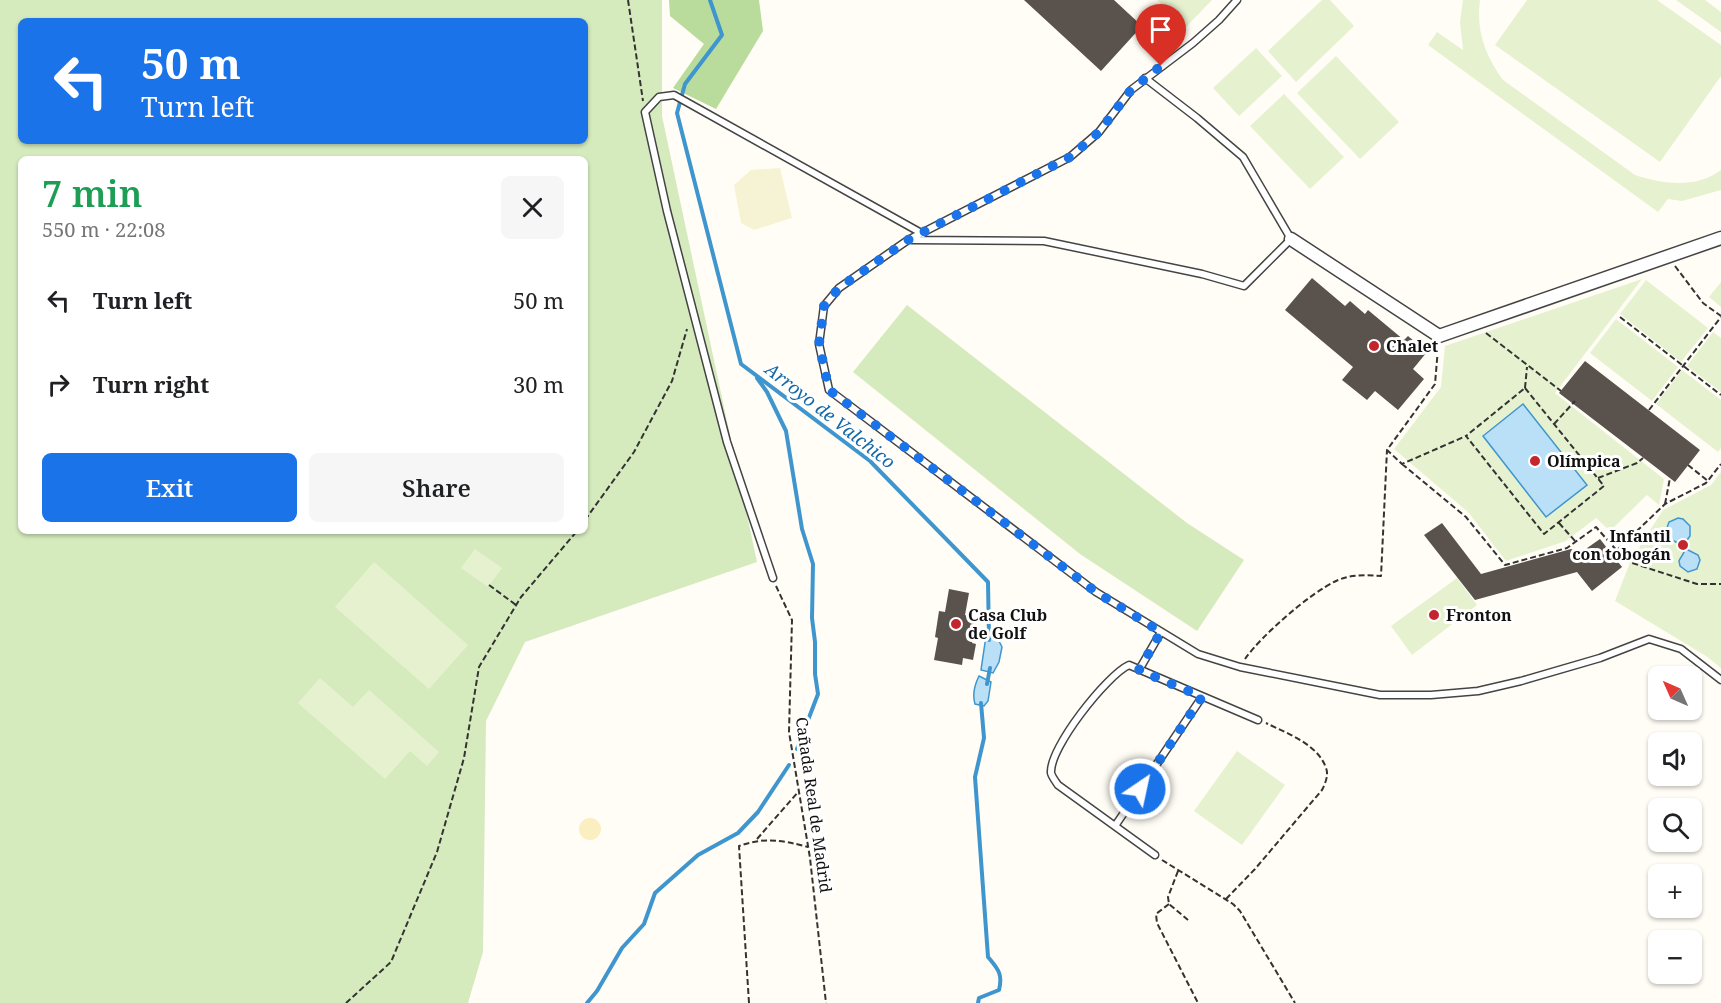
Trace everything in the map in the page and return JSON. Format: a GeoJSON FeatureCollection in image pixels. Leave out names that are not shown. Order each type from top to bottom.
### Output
{"type":"FeatureCollection","features":[{"type":"Feature","properties":{"kind":"street"},"geometry":{"type":"LineString","coordinates":[[1291,239],[1438,336],[1721,238]]}},
{"type":"Feature","properties":{"kind":"lane"},"geometry":{"type":"LineString","coordinates":[[1237,0],[1193,43],[1131,90],[1099,132],[1070,157],[908,240],[839,288],[824,306],[819,344],[829,390],[1096,592],[1198,654],[1240,667],[1380,695],[1431,695],[1478,691],[1521,681],[1600,658],[1649,639],[1681,649],[1721,680]]}},
{"type":"Feature","properties":{"kind":"lane"},"geometry":{"type":"LineString","coordinates":[[908,240],[1044,241],[1202,273],[1244,286],[1291,239],[1243,157],[1144,78]]}},
{"type":"Feature","properties":{"kind":"lane"},"geometry":{"type":"LineString","coordinates":[[773,578],[727,442],[667,211],[645,112],[660,97],[674,95],[922,234]]}},
{"type":"Feature","properties":{"kind":"lane"},"geometry":{"type":"LineString","coordinates":[[1139,670],[1161,632]]}},
{"type":"Feature","properties":{"kind":"lane"},"geometry":{"type":"LineString","coordinates":[[1155,855],[1058,785],[1051,774],[1058,749],[1083,711],[1108,680],[1120,669],[1129,665],[1258,720]]}},
{"type":"Feature","properties":{"kind":"lane"},"geometry":{"type":"LineString","coordinates":[[1115,826],[1202,697]]}},
{"type":"Feature","properties":{"kind":"path"},"geometry":{"type":"LineString","coordinates":[[628,0],[645,112]]}},
{"type":"Feature","properties":{"kind":"path"},"geometry":{"type":"LineString","coordinates":[[1649,410],[1721,317],[1703,303],[1667,257]]}},
{"type":"Feature","properties":{"kind":"path"},"geometry":{"type":"LineString","coordinates":[[588,516],[634,452],[672,381],[693,306]]}},
{"type":"Feature","properties":{"kind":"path"},"geometry":{"type":"LineString","coordinates":[[1620,317],[1721,395]]}},
{"type":"Feature","properties":{"kind":"path"},"geometry":{"type":"LineString","coordinates":[[1474,324],[1561,391]]}},
{"type":"Feature","properties":{"kind":"path"},"geometry":{"type":"LineString","coordinates":[[1240,667],[1250,652],[1272,629],[1318,591],[1337,580],[1359,574],[1381,576],[1387,450],[1435,384],[1438,336]]}},
{"type":"Feature","properties":{"kind":"path"},"geometry":{"type":"LineString","coordinates":[[1466,436],[1544,534],[1604,486],[1525,388],[1527,367]]}},
{"type":"Feature","properties":{"kind":"path"},"geometry":{"type":"LineString","coordinates":[[1402,464],[1466,436],[1525,388]]}},
{"type":"Feature","properties":{"kind":"path"},"geometry":{"type":"LineString","coordinates":[[1554,424],[1575,401]]}},
{"type":"Feature","properties":{"kind":"path"},"geometry":{"type":"LineString","coordinates":[[1387,450],[1466,517],[1504,565],[1567,548],[1596,527],[1626,561],[1697,584],[1721,584]]}},
{"type":"Feature","properties":{"kind":"path"},"geometry":{"type":"LineString","coordinates":[[1598,478],[1637,463],[1643,458]]}},
{"type":"Feature","properties":{"kind":"path"},"geometry":{"type":"LineString","coordinates":[[1617,550],[1665,504],[1708,481],[1721,464]]}},
{"type":"Feature","properties":{"kind":"path"},"geometry":{"type":"LineString","coordinates":[[1688,465],[1708,481]]}},
{"type":"Feature","properties":{"kind":"path"},"geometry":{"type":"LineString","coordinates":[[1665,504],[1670,478]]}},
{"type":"Feature","properties":{"kind":"path"},"geometry":{"type":"LineString","coordinates":[[1559,523],[1575,542]]}},
{"type":"Feature","properties":{"kind":"path"},"geometry":{"type":"LineString","coordinates":[[346,1003],[391,962],[437,852],[464,758],[479,667],[521,597],[574,534]]}},
{"type":"Feature","properties":{"kind":"path","name":"Cañada Real de Madrid"},"geometry":{"type":"LineString","coordinates":[[773,578],[792,620],[789,732],[808,847],[826,1003]]}},
{"type":"Feature","properties":{"kind":"path"},"geometry":{"type":"LineString","coordinates":[[489,585],[516,605]]}},
{"type":"Feature","properties":{"kind":"path"},"geometry":{"type":"LineString","coordinates":[[1226,898],[1255,869],[1315,799],[1326,779],[1327,769],[1321,758],[1303,742],[1258,720]]}},
{"type":"Feature","properties":{"kind":"path"},"geometry":{"type":"LineString","coordinates":[[756,840],[799,791]]}},
{"type":"Feature","properties":{"kind":"path"},"geometry":{"type":"LineString","coordinates":[[748,1003],[739,846],[756,840],[784,841],[808,847]]}},
{"type":"Feature","properties":{"kind":"path"},"geometry":{"type":"LineString","coordinates":[[1155,855],[1226,898],[1240,911],[1295,1003]]}},
{"type":"Feature","properties":{"kind":"path"},"geometry":{"type":"LineString","coordinates":[[1178,871],[1168,897],[1169,904],[1188,920]]}},
{"type":"Feature","properties":{"kind":"path"},"geometry":{"type":"LineString","coordinates":[[1169,904],[1156,914],[1157,923],[1198,1003]]}},
{"type":"Feature","properties":{"kind":"shaded area"},"geometry":{"type":"Polygon","coordinates":[[[780,168],[792,218],[754,230],[741,223],[734,185],[751,170],[780,168]]]}},
{"type":"Feature","properties":{"kind":"green space"},"geometry":{"type":"Polygon","coordinates":[[[0,0],[662,0],[662,116],[757,562],[525,642],[486,721],[483,952],[468,1003],[0,1003],[0,0]]]}},
{"type":"Feature","properties":{"kind":"green space"},"geometry":{"type":"Polygon","coordinates":[[[669,0],[759,0],[763,31],[716,109],[673,88],[704,44],[670,16],[669,0]]]}},
{"type":"Feature","properties":{"kind":"green space"},"geometry":{"type":"Polygon","coordinates":[[[1157,0],[1212,0],[1186,27],[1157,0]]]}},
{"type":"Feature","properties":{"kind":"green space"},"geometry":{"type":"Polygon","coordinates":[[[1322,0],[1330,0],[1354,26],[1296,82],[1268,51],[1322,0]]]}},
{"type":"Feature","properties":{"kind":"green space"},"geometry":{"type":"Polygon","coordinates":[[[1463,0],[1480,0],[1479,22],[1483,42],[1503,80],[1635,175],[1657,181],[1679,183],[1701,180],[1721,170],[1721,190],[1682,201],[1668,199],[1658,212],[1428,45],[1437,32],[1463,50],[1460,22],[1463,0]]]}},
{"type":"Feature","properties":{"kind":"green space"},"geometry":{"type":"Polygon","coordinates":[[[1527,0],[1657,0],[1721,45],[1721,76],[1660,162],[1495,45],[1527,0]]]}},
{"type":"Feature","properties":{"kind":"green space"},"geometry":{"type":"Polygon","coordinates":[[[1676,0],[1705,0],[1721,12],[1721,32],[1676,0]]]}},
{"type":"Feature","properties":{"kind":"green space"},"geometry":{"type":"Polygon","coordinates":[[[1256,48],[1282,76],[1239,116],[1213,88],[1256,48]]]}},
{"type":"Feature","properties":{"kind":"green space"},"geometry":{"type":"Polygon","coordinates":[[[1336,56],[1399,122],[1360,159],[1297,93],[1336,56]]]}},
{"type":"Feature","properties":{"kind":"green space"},"geometry":{"type":"Polygon","coordinates":[[[1284,94],[1344,157],[1310,189],[1250,126],[1284,94]]]}},
{"type":"Feature","properties":{"kind":"green space"},"geometry":{"type":"Polygon","coordinates":[[[1642,279],[1555,393],[1664,479],[1659,505],[1647,495],[1610,531],[1596,518],[1566,541],[1506,561],[1468,512],[1394,449],[1441,387],[1445,346],[1642,279]]]}},
{"type":"Feature","properties":{"kind":"green space"},"geometry":{"type":"Polygon","coordinates":[[[1646,280],[1708,328],[1681,362],[1620,314],[1646,280]]]}},
{"type":"Feature","properties":{"kind":"green space"},"geometry":{"type":"Polygon","coordinates":[[[1721,282],[1721,307],[1709,297],[1721,282]]]}},
{"type":"Feature","properties":{"kind":"green space"},"geometry":{"type":"Polygon","coordinates":[[[907,305],[1187,523],[1244,560],[1197,631],[1080,554],[853,372],[907,305]]]}},
{"type":"Feature","properties":{"kind":"green space"},"geometry":{"type":"Polygon","coordinates":[[[1616,319],[1678,367],[1652,401],[1590,353],[1616,319]]]}},
{"type":"Feature","properties":{"kind":"green space"},"geometry":{"type":"Polygon","coordinates":[[[1713,332],[1721,338],[1721,392],[1687,366],[1713,332]]]}},
{"type":"Feature","properties":{"kind":"green space"},"geometry":{"type":"Polygon","coordinates":[[[1682,370],[1721,400],[1721,448],[1718,452],[1656,404],[1682,370]]]}},
{"type":"Feature","properties":{"kind":"green space"},"geometry":{"type":"Polygon","coordinates":[[[1721,472],[1721,668],[1706,656],[1615,601],[1631,560],[1663,510],[1711,485],[1721,472]]]}},
{"type":"Feature","properties":{"kind":"green space"},"geometry":{"type":"Polygon","coordinates":[[[475,549],[502,568],[488,587],[461,568],[475,549]]]}},
{"type":"Feature","properties":{"kind":"green space"},"geometry":{"type":"Polygon","coordinates":[[[374,562],[468,645],[429,689],[335,607],[374,562]]]}},
{"type":"Feature","properties":{"kind":"green space","name":"Fronton"},"geometry":{"type":"Polygon","coordinates":[[[1457,578],[1477,605],[1412,655],[1391,626],[1457,578]]]}},
{"type":"Feature","properties":{"kind":"green space"},"geometry":{"type":"Polygon","coordinates":[[[320,678],[353,707],[369,690],[439,752],[427,766],[410,751],[385,779],[298,703],[320,678]]]}},
{"type":"Feature","properties":{"kind":"green space"},"geometry":{"type":"Polygon","coordinates":[[[1237,751],[1285,785],[1242,845],[1194,811],[1237,751]]]}},
{"type":"Feature","properties":{"kind":"sand"},"geometry":{"type":"Polygon","coordinates":[[[586,818],[594,818],[601,825],[601,833],[594,840],[586,840],[579,833],[579,825],[586,818]]]}},
{"type":"Feature","properties":{"kind":"water","name":"Olímpica"},"geometry":{"type":"Polygon","coordinates":[[[1523,404],[1587,485],[1546,517],[1483,436],[1523,404]]]}},
{"type":"Feature","properties":{"kind":"water","name":"Infantil con tobogán"},"geometry":{"type":"Polygon","coordinates":[[[1678,518],[1683,519],[1690,526],[1690,536],[1685,543],[1686,549],[1698,555],[1700,560],[1697,569],[1688,572],[1680,566],[1679,561],[1684,548],[1667,535],[1669,522],[1678,518]]]}},
{"type":"Feature","properties":{"kind":"water"},"geometry":{"type":"Polygon","coordinates":[[[986,636],[999,641],[1002,647],[999,662],[993,673],[981,670],[986,636]]]}},
{"type":"Feature","properties":{"kind":"water"},"geometry":{"type":"Polygon","coordinates":[[[979,676],[991,682],[988,701],[984,706],[975,704],[974,700],[974,690],[979,676]]]}},
{"type":"Feature","properties":{"kind":"building"},"geometry":{"type":"Polygon","coordinates":[[[1024,0],[1114,0],[1142,26],[1101,71],[1024,0]]]}},
{"type":"Feature","properties":{"kind":"building","name":"Chalet"},"geometry":{"type":"Polygon","coordinates":[[[1312,278],[1345,306],[1350,301],[1365,314],[1368,310],[1404,340],[1408,336],[1427,352],[1413,369],[1424,379],[1398,410],[1375,391],[1367,400],[1342,380],[1353,367],[1285,310],[1312,278]]]}},
{"type":"Feature","properties":{"kind":"building"},"geometry":{"type":"Polygon","coordinates":[[[1585,361],[1700,450],[1675,482],[1559,393],[1585,361]]]}},
{"type":"Feature","properties":{"kind":"building"},"geometry":{"type":"Polygon","coordinates":[[[1442,523],[1481,574],[1571,549],[1580,553],[1600,539],[1622,567],[1592,591],[1577,572],[1475,600],[1424,535],[1442,523]]]}},
{"type":"Feature","properties":{"kind":"building","name":"Casa Club de Golf"},"geometry":{"type":"Polygon","coordinates":[[[949,589],[969,593],[965,615],[977,618],[972,643],[976,644],[973,660],[963,658],[962,665],[934,660],[939,611],[945,612],[949,589]]]}},
{"type":"Feature","properties":{"kind":"waterway","name":"Arroyo de Valchico"},"geometry":{"type":"LineString","coordinates":[[710,0],[722,35],[685,84],[677,113],[741,364],[870,461],[988,582],[989,640]]}},
{"type":"Feature","properties":{"kind":"waterway"},"geometry":{"type":"LineString","coordinates":[[757,378],[767,392],[786,431],[802,529],[813,564],[812,618],[818,694],[797,749]]}},
{"type":"Feature","properties":{"kind":"waterway","name":"Arroyo de Valchico"},"geometry":{"type":"LineString","coordinates":[[987,684],[990,668]]}},
{"type":"Feature","properties":{"kind":"waterway","name":"Arroyo de Valchico"},"geometry":{"type":"LineString","coordinates":[[978,1003],[979,998],[999,990],[1000,980],[997,968],[988,957],[975,777],[984,738],[981,703]]}},
{"type":"Feature","properties":{"kind":"waterway"},"geometry":{"type":"LineString","coordinates":[[587,1003],[597,991],[622,948],[644,924],[655,893],[698,855],[738,833],[758,812],[789,765]]}},
{"type":"Feature","properties":{"kind":"place","name":"Chalet"},"geometry":{"type":"Point","coordinates":[1374,346]}},
{"type":"Feature","properties":{"kind":"place","name":"Olímpica"},"geometry":{"type":"Point","coordinates":[1535,461]}},
{"type":"Feature","properties":{"kind":"place","name":"Infantil con tobogán"},"geometry":{"type":"Point","coordinates":[1683,545]}},
{"type":"Feature","properties":{"kind":"place","name":"Fronton"},"geometry":{"type":"Point","coordinates":[1434,615]}},
{"type":"Feature","properties":{"kind":"place","name":"Casa Club de Golf"},"geometry":{"type":"Point","coordinates":[956,624]}},
{"type":"Feature","properties":{"kind":"route"},"geometry":{"type":"LineString","coordinates":[[1140,789],[1202,697],[1139,670],[1161,632],[1096,592],[829,390],[819,344],[824,306],[839,288],[908,240],[1070,157],[1099,132],[1131,90],[1161,66]]}}]}
